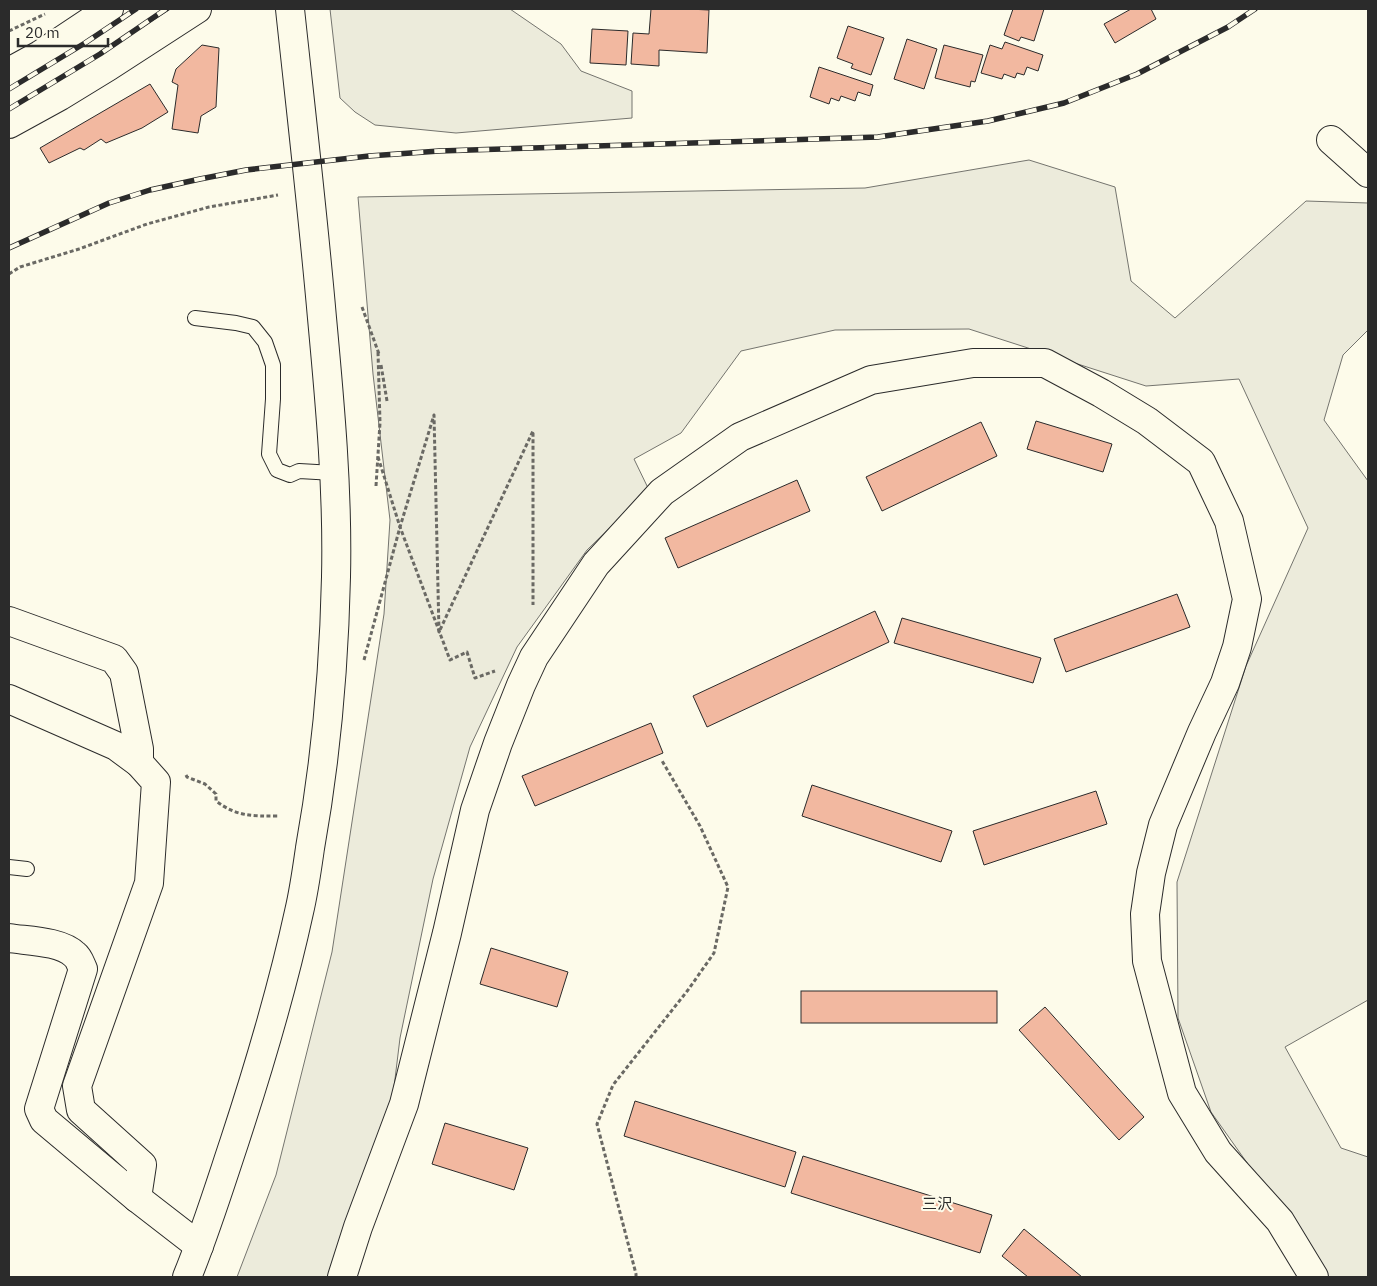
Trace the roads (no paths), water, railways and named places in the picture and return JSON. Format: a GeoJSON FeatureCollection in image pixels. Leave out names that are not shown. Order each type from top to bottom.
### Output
{"type":"FeatureCollection","features":[{"type":"Feature","properties":{"kind":"street"},"geometry":{"type":"LineString","coordinates":[[9,72],[40,55],[109,9]]}},
{"type":"Feature","properties":{"kind":"street"},"geometry":{"type":"LineString","coordinates":[[9,124],[68,91],[197,9]]}},
{"type":"Feature","properties":{"kind":"street"},"geometry":{"type":"LineString","coordinates":[[187,1277],[258,1066],[276,1005],[301,900],[315,823],[324,756],[332,667],[336,574],[331,409],[290,9]]}},
{"type":"Feature","properties":{"kind":"street"},"geometry":{"type":"LineString","coordinates":[[1331,140],[1368,173]]}},
{"type":"Feature","properties":{"kind":"street"},"geometry":{"type":"LineString","coordinates":[[342,1277],[358,1227],[404,1104],[447,933],[475,810],[498,743],[534,657],[596,564],[662,492],[740,437],[871,380],[973,363],[1045,364],[1101,393],[1147,421],[1201,462],[1229,521],[1247,599],[1238,647],[1225,683],[1163,825],[1151,872],[1145,914],[1147,961],[1182,1093],[1218,1152],[1280,1220],[1314,1277]]}},
{"type":"Feature","properties":{"kind":"street"},"geometry":{"type":"LineString","coordinates":[[9,621],[114,659],[124,673],[139,749],[138,763]]}},
{"type":"Feature","properties":{"kind":"street"},"geometry":{"type":"LineString","coordinates":[[9,699],[116,746],[138,763],[156,782],[149,883],[77,1086],[81,1110],[142,1164],[138,1198]]}},
{"type":"Feature","properties":{"kind":"street"},"geometry":{"type":"LineString","coordinates":[[9,938],[65,947],[77,956],[83,969],[40,1109],[44,1120],[199,1246]]}},
{"type":"Feature","properties":{"kind":"lane"},"geometry":{"type":"LineString","coordinates":[[195,318],[253,328],[265,342],[272,365],[273,399],[269,454],[277,470],[290,474],[299,471],[334,473]]}},
{"type":"Feature","properties":{"kind":"lane"},"geometry":{"type":"LineString","coordinates":[[9,867],[27,869]]}},
{"type":"Feature","properties":{"kind":"railway"},"geometry":{"type":"LineString","coordinates":[[9,89],[85,43],[136,9]]}},
{"type":"Feature","properties":{"kind":"railway"},"geometry":{"type":"LineString","coordinates":[[9,109],[100,54],[166,9]]}},
{"type":"Feature","properties":{"kind":"railway"},"geometry":{"type":"LineString","coordinates":[[9,248],[109,203],[150,190],[246,170],[369,156],[439,151],[878,137],[988,121],[1064,103],[1137,74],[1228,27],[1255,9]]}},
{"type":"Feature","properties":{"kind":"district","name":"三沢"},"geometry":{"type":"Point","coordinates":[937,1203]}}]}
